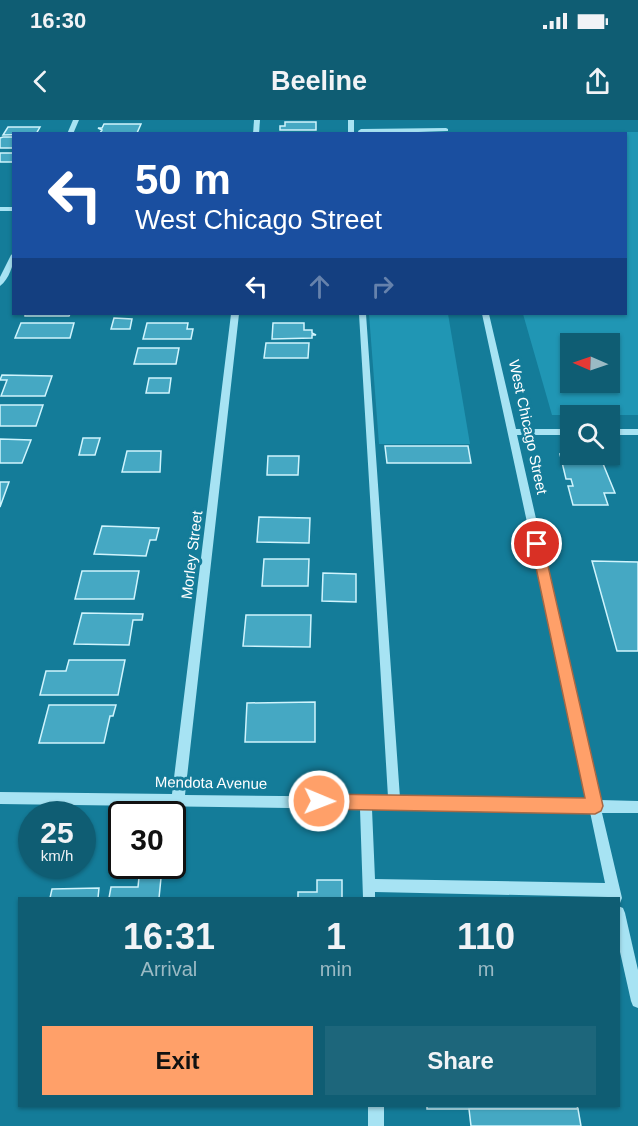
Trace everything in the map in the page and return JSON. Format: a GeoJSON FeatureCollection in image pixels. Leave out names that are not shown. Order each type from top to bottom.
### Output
{"type":"FeatureCollection","features":[{"type":"Feature","properties":{"kind":"street"},"geometry":{"type":"LineString","coordinates":[[361,132],[446,132],[444,120]]}},
{"type":"Feature","properties":{"kind":"street"},"geometry":{"type":"LineString","coordinates":[[0,284],[12,259]]}},
{"type":"Feature","properties":{"kind":"street","name":"Morley Street"},"geometry":{"type":"LineString","coordinates":[[178,800],[235,315]]}},
{"type":"Feature","properties":{"kind":"street"},"geometry":{"type":"LineString","coordinates":[[363,315],[394,802]]}},
{"type":"Feature","properties":{"kind":"street","name":"West Chicago Street"},"geometry":{"type":"LineString","coordinates":[[486,315],[614,894]]}},
{"type":"Feature","properties":{"kind":"street"},"geometry":{"type":"LineString","coordinates":[[512,432],[560,432]]}},
{"type":"Feature","properties":{"kind":"street"},"geometry":{"type":"LineString","coordinates":[[620,432],[638,432]]}},
{"type":"Feature","properties":{"kind":"street","name":"Mendota Avenue"},"geometry":{"type":"LineString","coordinates":[[0,798],[638,807]]}},
{"type":"Feature","properties":{"kind":"street"},"geometry":{"type":"LineString","coordinates":[[366,802],[369,892],[614,894]]}},
{"type":"Feature","properties":{"kind":"street"},"geometry":{"type":"LineString","coordinates":[[620,922],[638,1001]]}},
{"type":"Feature","properties":{"kind":"street"},"geometry":{"type":"LineString","coordinates":[[376,1107],[376,1126]]}},
{"type":"Feature","properties":{"kind":"shaded area"},"geometry":{"type":"Polygon","coordinates":[[[627,132],[638,132],[638,415],[620,415],[620,405],[560,405],[560,415],[552,415],[523,315],[627,315],[627,132]]]}},
{"type":"Feature","properties":{"kind":"shaded area"},"geometry":{"type":"Polygon","coordinates":[[[369,315],[448,315],[470,444],[379,444],[369,315]]]}},
{"type":"Feature","properties":{"kind":"building"},"geometry":{"type":"Polygon","coordinates":[[[285,122],[316,122],[316,130],[280,130],[280,126],[285,126],[285,122]]]}},
{"type":"Feature","properties":{"kind":"building"},"geometry":{"type":"Polygon","coordinates":[[[104,124],[141,124],[137,132],[101,132],[102,130],[98,128],[102,128],[104,124]]]}},
{"type":"Feature","properties":{"kind":"building"},"geometry":{"type":"Polygon","coordinates":[[[8,127],[40,127],[37,132],[12,132],[12,135],[3,135],[8,127]]]}},
{"type":"Feature","properties":{"kind":"building"},"geometry":{"type":"Polygon","coordinates":[[[12,137],[12,148],[0,148],[0,138],[12,137]]]}},
{"type":"Feature","properties":{"kind":"building"},"geometry":{"type":"Polygon","coordinates":[[[0,153],[12,153],[12,162],[0,162],[0,153]]]}},
{"type":"Feature","properties":{"kind":"building"},"geometry":{"type":"Polygon","coordinates":[[[25,315],[70,315],[69,316],[25,315]]]}},
{"type":"Feature","properties":{"kind":"building"},"geometry":{"type":"Polygon","coordinates":[[[114,318],[132,319],[130,329],[111,329],[114,318]]]}},
{"type":"Feature","properties":{"kind":"building"},"geometry":{"type":"Polygon","coordinates":[[[21,323],[74,323],[70,338],[15,338],[21,323]]]}},
{"type":"Feature","properties":{"kind":"building"},"geometry":{"type":"Polygon","coordinates":[[[147,323],[188,323],[187,329],[193,329],[191,339],[143,339],[147,323]]]}},
{"type":"Feature","properties":{"kind":"building"},"geometry":{"type":"Polygon","coordinates":[[[273,323],[304,323],[304,330],[312,330],[312,333],[316,335],[312,335],[312,338],[272,339],[273,323]]]}},
{"type":"Feature","properties":{"kind":"building"},"geometry":{"type":"Polygon","coordinates":[[[266,343],[309,343],[308,358],[264,358],[266,343]]]}},
{"type":"Feature","properties":{"kind":"building"},"geometry":{"type":"Polygon","coordinates":[[[138,348],[179,348],[176,364],[134,364],[138,348]]]}},
{"type":"Feature","properties":{"kind":"building"},"geometry":{"type":"Polygon","coordinates":[[[2,375],[52,376],[45,396],[1,396],[7,380],[0,380],[2,375]]]}},
{"type":"Feature","properties":{"kind":"building"},"geometry":{"type":"Polygon","coordinates":[[[149,378],[171,378],[169,393],[146,393],[149,378]]]}},
{"type":"Feature","properties":{"kind":"building"},"geometry":{"type":"Polygon","coordinates":[[[0,405],[43,405],[36,426],[0,426],[0,405]]]}},
{"type":"Feature","properties":{"kind":"building"},"geometry":{"type":"Polygon","coordinates":[[[83,438],[100,438],[95,455],[79,455],[83,438]]]}},
{"type":"Feature","properties":{"kind":"building"},"geometry":{"type":"Polygon","coordinates":[[[0,439],[31,440],[22,463],[0,463],[0,439]]]}},
{"type":"Feature","properties":{"kind":"building"},"geometry":{"type":"Polygon","coordinates":[[[385,446],[468,446],[471,463],[387,463],[385,446]]]}},
{"type":"Feature","properties":{"kind":"building"},"geometry":{"type":"Polygon","coordinates":[[[127,451],[161,451],[160,472],[122,472],[127,451]]]}},
{"type":"Feature","properties":{"kind":"building"},"geometry":{"type":"Polygon","coordinates":[[[268,456],[299,456],[298,475],[267,475],[268,456]]]}},
{"type":"Feature","properties":{"kind":"building"},"geometry":{"type":"Polygon","coordinates":[[[563,465],[604,465],[615,493],[604,493],[608,505],[573,505],[568,486],[573,486],[571,479],[566,479],[563,465]]]}},
{"type":"Feature","properties":{"kind":"building"},"geometry":{"type":"Polygon","coordinates":[[[0,482],[9,482],[0,507],[0,482]]]}},
{"type":"Feature","properties":{"kind":"building"},"geometry":{"type":"Polygon","coordinates":[[[259,517],[310,518],[309,543],[257,542],[259,517]]]}},
{"type":"Feature","properties":{"kind":"building"},"geometry":{"type":"Polygon","coordinates":[[[102,526],[159,528],[156,540],[150,540],[146,556],[94,554],[102,526]]]}},
{"type":"Feature","properties":{"kind":"building"},"geometry":{"type":"Polygon","coordinates":[[[264,559],[309,559],[308,586],[262,586],[264,559]]]}},
{"type":"Feature","properties":{"kind":"building"},"geometry":{"type":"Polygon","coordinates":[[[592,561],[638,562],[638,651],[617,651],[592,561]]]}},
{"type":"Feature","properties":{"kind":"building"},"geometry":{"type":"Polygon","coordinates":[[[82,571],[139,571],[134,599],[75,599],[82,571]]]}},
{"type":"Feature","properties":{"kind":"building"},"geometry":{"type":"Polygon","coordinates":[[[323,573],[356,574],[356,602],[322,601],[323,573]]]}},
{"type":"Feature","properties":{"kind":"building"},"geometry":{"type":"Polygon","coordinates":[[[82,613],[143,614],[142,620],[133,620],[129,645],[74,644],[82,613]]]}},
{"type":"Feature","properties":{"kind":"building"},"geometry":{"type":"Polygon","coordinates":[[[246,615],[311,615],[310,647],[243,646],[246,615]]]}},
{"type":"Feature","properties":{"kind":"building"},"geometry":{"type":"Polygon","coordinates":[[[69,660],[125,660],[118,695],[40,695],[46,671],[66,671],[69,660]]]}},
{"type":"Feature","properties":{"kind":"building"},"geometry":{"type":"Polygon","coordinates":[[[315,702],[315,742],[245,742],[247,703],[315,702]]]}},
{"type":"Feature","properties":{"kind":"building"},"geometry":{"type":"Polygon","coordinates":[[[49,705],[116,705],[113,716],[110,716],[104,743],[39,743],[49,705]]]}},
{"type":"Feature","properties":{"kind":"building"},"geometry":{"type":"Polygon","coordinates":[[[139,879],[161,879],[159,897],[109,897],[111,887],[138,887],[139,879]]]}},
{"type":"Feature","properties":{"kind":"building"},"geometry":{"type":"Polygon","coordinates":[[[317,880],[342,880],[342,897],[298,897],[298,892],[317,892],[317,880]]]}},
{"type":"Feature","properties":{"kind":"building"},"geometry":{"type":"Polygon","coordinates":[[[99,888],[98,897],[50,897],[52,889],[99,888]]]}},
{"type":"Feature","properties":{"kind":"building"},"geometry":{"type":"Polygon","coordinates":[[[427,1107],[577,1107],[578,1109],[427,1109],[427,1107]]]}},
{"type":"Feature","properties":{"kind":"building"},"geometry":{"type":"Polygon","coordinates":[[[469,1109],[578,1109],[581,1126],[471,1126],[469,1109]]]}},
{"type":"Feature","properties":{"kind":"route"},"geometry":{"type":"LineString","coordinates":[[319,801],[595,806],[537,544]]}}]}
